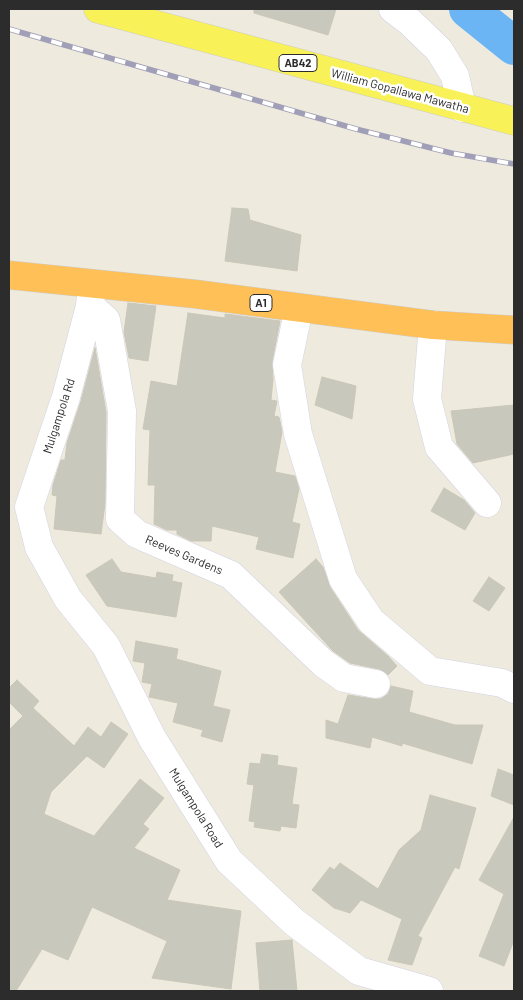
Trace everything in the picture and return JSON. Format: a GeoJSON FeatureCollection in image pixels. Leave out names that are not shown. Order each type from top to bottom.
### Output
{"type":"FeatureCollection","features":[{"type":"Feature","properties":{"kind":"highway","name":"A1"},"geometry":{"type":"LineString","coordinates":[[9,275],[91,295],[195,294],[433,326],[514,330]]}},
{"type":"Feature","properties":{"kind":"main road","name":"William Gopallawa Mawatha"},"geometry":{"type":"LineString","coordinates":[[98,9],[462,108],[509,118]]}},
{"type":"Feature","properties":{"kind":"street"},"geometry":{"type":"LineString","coordinates":[[393,9],[410,22],[439,50],[455,76],[462,108]]}},
{"type":"Feature","properties":{"kind":"street","name":"Mulgampola Rd"},"geometry":{"type":"LineString","coordinates":[[39,547],[29,507],[66,397],[91,295]]}},
{"type":"Feature","properties":{"kind":"street","name":"Reeves Gardens"},"geometry":{"type":"LineString","coordinates":[[91,295],[106,320],[122,411],[120,519],[137,534],[231,575],[322,663],[344,678],[376,684]]}},
{"type":"Feature","properties":{"kind":"street"},"geometry":{"type":"LineString","coordinates":[[299,308],[287,365],[298,434],[343,579],[371,622],[430,671],[502,683],[514,689]]}},
{"type":"Feature","properties":{"kind":"street"},"geometry":{"type":"LineString","coordinates":[[433,326],[427,399],[439,447],[487,503]]}},
{"type":"Feature","properties":{"kind":"street","name":"Mulgampola Road"},"geometry":{"type":"LineString","coordinates":[[39,547],[68,599],[106,646],[152,738],[229,861],[294,922],[360,971],[429,991]]}},
{"type":"Feature","properties":{"kind":"building"},"geometry":{"type":"Polygon","coordinates":[[[254,9],[336,9],[328,35],[254,13],[254,9]]]}},
{"type":"Feature","properties":{"kind":"building"},"geometry":{"type":"Polygon","coordinates":[[[232,208],[248,209],[250,220],[301,235],[297,271],[225,261],[232,208]]]}},
{"type":"Feature","properties":{"kind":"building"},"geometry":{"type":"Polygon","coordinates":[[[128,303],[156,306],[148,361],[129,358],[124,332],[128,303]]]}},
{"type":"Feature","properties":{"kind":"building"},"geometry":{"type":"Polygon","coordinates":[[[188,313],[225,318],[225,314],[280,321],[272,362],[271,400],[277,401],[274,416],[279,417],[282,432],[275,472],[295,476],[299,489],[292,522],[300,524],[293,558],[256,549],[259,537],[212,526],[211,541],[191,541],[177,534],[177,530],[167,530],[154,524],[155,485],[148,485],[150,430],[143,429],[151,381],[177,386],[188,313]]]}},
{"type":"Feature","properties":{"kind":"building"},"geometry":{"type":"Polygon","coordinates":[[[95,348],[106,412],[105,504],[101,534],[54,529],[57,496],[52,495],[53,485],[61,460],[65,460],[67,443],[81,401],[95,348]]]}},
{"type":"Feature","properties":{"kind":"building"},"geometry":{"type":"Polygon","coordinates":[[[322,377],[356,386],[352,419],[315,405],[322,377]]]}},
{"type":"Feature","properties":{"kind":"building"},"geometry":{"type":"Polygon","coordinates":[[[514,405],[514,454],[473,463],[457,444],[451,411],[514,405]]]}},
{"type":"Feature","properties":{"kind":"building"},"geometry":{"type":"Polygon","coordinates":[[[444,488],[464,500],[475,513],[465,530],[431,511],[444,488]]]}},
{"type":"Feature","properties":{"kind":"building"},"geometry":{"type":"Polygon","coordinates":[[[112,559],[121,572],[156,578],[157,572],[173,575],[172,581],[182,583],[176,617],[107,606],[86,575],[112,559]]]}},
{"type":"Feature","properties":{"kind":"building"},"geometry":{"type":"Polygon","coordinates":[[[316,559],[323,567],[330,587],[358,630],[397,666],[388,675],[379,669],[350,663],[333,651],[279,592],[316,559]]]}},
{"type":"Feature","properties":{"kind":"building"},"geometry":{"type":"Polygon","coordinates":[[[489,577],[505,588],[489,611],[473,601],[489,577]]]}},
{"type":"Feature","properties":{"kind":"building"},"geometry":{"type":"Polygon","coordinates":[[[136,641],[178,649],[176,659],[221,671],[213,706],[230,710],[222,742],[201,736],[203,730],[173,722],[178,703],[149,697],[152,684],[142,682],[145,663],[133,661],[136,641]]]}},
{"type":"Feature","properties":{"kind":"building"},"geometry":{"type":"Polygon","coordinates":[[[17,680],[39,701],[33,708],[74,746],[88,727],[101,737],[111,722],[128,734],[104,768],[87,756],[51,792],[44,814],[94,836],[140,779],[164,798],[143,824],[149,829],[134,848],[180,870],[167,900],[241,911],[231,989],[152,978],[167,941],[92,907],[68,960],[42,949],[16,991],[9,991],[9,730],[23,716],[9,702],[9,688],[17,680]]]}},
{"type":"Feature","properties":{"kind":"building"},"geometry":{"type":"Polygon","coordinates":[[[391,686],[413,691],[409,712],[455,725],[483,725],[472,764],[402,743],[402,746],[372,737],[370,748],[326,738],[326,720],[338,724],[348,695],[381,699],[388,694],[391,686]]]}},
{"type":"Feature","properties":{"kind":"building"},"geometry":{"type":"Polygon","coordinates":[[[262,754],[278,756],[277,765],[297,768],[292,804],[299,805],[296,828],[281,826],[280,831],[254,827],[255,822],[249,821],[254,785],[247,784],[250,763],[260,764],[262,754]]]}},
{"type":"Feature","properties":{"kind":"building"},"geometry":{"type":"Polygon","coordinates":[[[498,769],[514,775],[514,805],[491,796],[498,769]]]}},
{"type":"Feature","properties":{"kind":"building"},"geometry":{"type":"Polygon","coordinates":[[[430,795],[476,808],[459,869],[455,867],[418,936],[422,938],[412,965],[388,960],[402,919],[361,900],[350,913],[334,908],[312,890],[330,867],[334,870],[340,863],[378,889],[399,850],[421,830],[430,795]]]}},
{"type":"Feature","properties":{"kind":"building"},"geometry":{"type":"Polygon","coordinates":[[[514,817],[514,940],[504,966],[479,956],[504,894],[479,880],[514,817]]]}},
{"type":"Feature","properties":{"kind":"building"},"geometry":{"type":"Polygon","coordinates":[[[292,940],[297,991],[260,991],[256,943],[292,940]]]}},
{"type":"Feature","properties":{"kind":"waterway"},"geometry":{"type":"LineString","coordinates":[[468,9],[514,46]]}},
{"type":"Feature","properties":{"kind":"railway"},"geometry":{"type":"LineString","coordinates":[[9,29],[356,129],[451,153],[514,164]]}}]}
